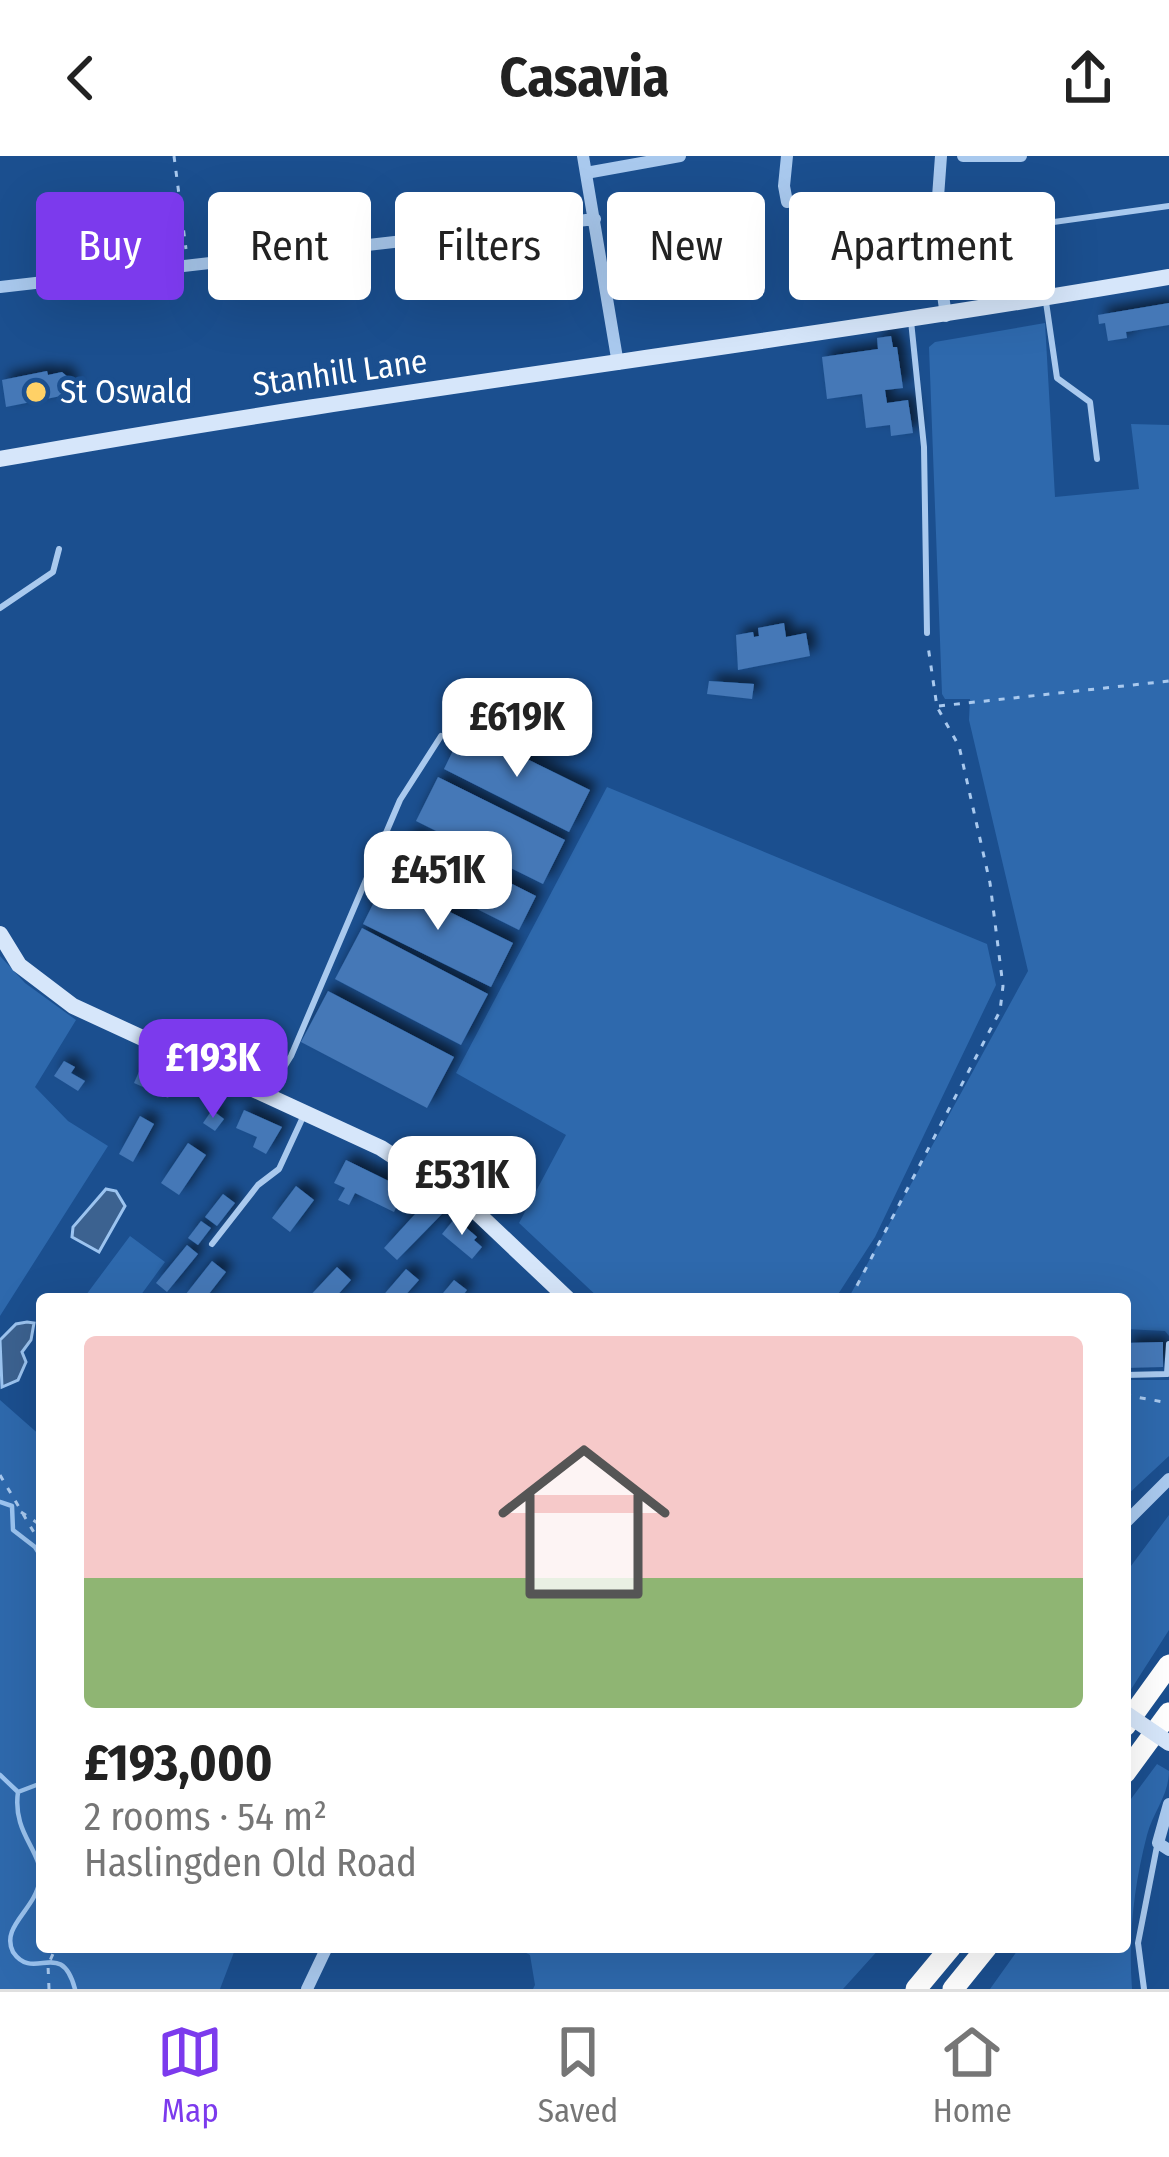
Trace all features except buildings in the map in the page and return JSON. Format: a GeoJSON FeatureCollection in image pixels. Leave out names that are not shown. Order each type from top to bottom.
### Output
{"type":"FeatureCollection","features":[{"type":"Feature","properties":{"kind":"highway"},"geometry":{"type":"LineString","coordinates":[[1131,1718],[1169,1665]]}},
{"type":"Feature","properties":{"kind":"highway"},"geometry":{"type":"LineString","coordinates":[[1131,1765],[1169,1713]]}},
{"type":"Feature","properties":{"kind":"highway"},"geometry":{"type":"LineString","coordinates":[[916,1989],[946,1953]]}},
{"type":"Feature","properties":{"kind":"highway"},"geometry":{"type":"LineString","coordinates":[[953,1989],[982,1953]]}},
{"type":"Feature","properties":{"kind":"main road","name":"Stanhill Lane"},"geometry":{"type":"LineString","coordinates":[[1055,297],[1169,278]]}},
{"type":"Feature","properties":{"kind":"main road","name":"Stanhill Lane"},"geometry":{"type":"LineString","coordinates":[[0,459],[216,420],[1035,300]]}},
{"type":"Feature","properties":{"kind":"main road"},"geometry":{"type":"LineString","coordinates":[[0,934],[19,965],[73,1006],[381,1148],[472,1208],[562,1293]]}},
{"type":"Feature","properties":{"kind":"main road"},"geometry":{"type":"LineString","coordinates":[[1131,1717],[1169,1743]]}},
{"type":"Feature","properties":{"kind":"street"},"geometry":{"type":"LineString","coordinates":[[584,156],[618,364]]}},
{"type":"Feature","properties":{"kind":"street"},"geometry":{"type":"LineString","coordinates":[[586,173],[680,156]]}},
{"type":"Feature","properties":{"kind":"street"},"geometry":{"type":"LineString","coordinates":[[787,156],[787,202]]}},
{"type":"Feature","properties":{"kind":"street"},"geometry":{"type":"LineString","coordinates":[[938,192],[941,156]]}},
{"type":"Feature","properties":{"kind":"street"},"geometry":{"type":"LineString","coordinates":[[963,156],[1021,156]]}},
{"type":"Feature","properties":{"kind":"street"},"geometry":{"type":"LineString","coordinates":[[0,287],[595,220]]}},
{"type":"Feature","properties":{"kind":"street"},"geometry":{"type":"LineString","coordinates":[[944,300],[946,316]]}},
{"type":"Feature","properties":{"kind":"street"},"geometry":{"type":"LineString","coordinates":[[1131,1517],[1169,1479]]}},
{"type":"Feature","properties":{"kind":"street"},"geometry":{"type":"LineString","coordinates":[[1164,1846],[1169,1804]]}},
{"type":"Feature","properties":{"kind":"street"},"geometry":{"type":"LineString","coordinates":[[307,1989],[324,1953]]}},
{"type":"Feature","properties":{"kind":"lane"},"geometry":{"type":"LineString","coordinates":[[1055,222],[1169,206]]}},
{"type":"Feature","properties":{"kind":"lane"},"geometry":{"type":"LineString","coordinates":[[1046,300],[1057,378],[1090,402],[1097,459]]}},
{"type":"Feature","properties":{"kind":"lane"},"geometry":{"type":"LineString","coordinates":[[910,321],[924,448],[928,633]]}},
{"type":"Feature","properties":{"kind":"lane"},"geometry":{"type":"LineString","coordinates":[[0,608],[53,572],[59,549]]}},
{"type":"Feature","properties":{"kind":"lane"},"geometry":{"type":"LineString","coordinates":[[266,1096],[291,1056],[400,800],[441,736]]}},
{"type":"Feature","properties":{"kind":"lane"},"geometry":{"type":"LineString","coordinates":[[212,1244],[258,1185],[279,1169],[305,1114]]}},
{"type":"Feature","properties":{"kind":"lane"},"geometry":{"type":"LineString","coordinates":[[1131,1375],[1167,1374],[1169,1344]]}},
{"type":"Feature","properties":{"kind":"lane"},"geometry":{"type":"LineString","coordinates":[[1144,1989],[1138,1943],[1164,1846]]}},
{"type":"Feature","properties":{"kind":"path"},"geometry":{"type":"LineString","coordinates":[[174,156],[188,264]]}},
{"type":"Feature","properties":{"kind":"path"},"geometry":{"type":"LineString","coordinates":[[853,1293],[1000,1011],[1003,986],[990,883],[959,746],[938,706],[930,676],[928,633]]}},
{"type":"Feature","properties":{"kind":"path"},"geometry":{"type":"LineString","coordinates":[[938,706],[1169,681]]}},
{"type":"Feature","properties":{"kind":"path"},"geometry":{"type":"LineString","coordinates":[[1131,1396],[1169,1403]]}},
{"type":"Feature","properties":{"kind":"path"},"geometry":{"type":"LineString","coordinates":[[0,1475],[36,1536]]}},
{"type":"Feature","properties":{"kind":"path"},"geometry":{"type":"LineString","coordinates":[[20,1511],[36,1522]]}},
{"type":"Feature","properties":{"kind":"path"},"geometry":{"type":"LineString","coordinates":[[50,1989],[48,1965],[53,1953]]}},
{"type":"Feature","properties":{"kind":"shaded area"},"geometry":{"type":"Polygon","coordinates":[[[1045,323],[1055,497],[1139,489],[1131,424],[1169,425],[1169,1336],[1165,1331],[1131,1329],[1131,1293],[851,1293],[1028,971],[969,720],[970,699],[945,699],[942,694],[929,347],[935,342],[1045,323]]]}},
{"type":"Feature","properties":{"kind":"shaded area"},"geometry":{"type":"Polygon","coordinates":[[[607,787],[987,944],[996,985],[875,1237],[839,1293],[594,1293],[519,1223],[566,1135],[456,1073],[607,787]]]}},
{"type":"Feature","properties":{"kind":"shaded area"},"geometry":{"type":"Polygon","coordinates":[[[0,956],[25,983],[76,1020],[35,1087],[68,1121],[108,1146],[0,1316],[0,956]]]}},
{"type":"Feature","properties":{"kind":"shaded area"},"geometry":{"type":"Polygon","coordinates":[[[106,1189],[116,1191],[125,1206],[99,1252],[72,1237],[73,1227],[106,1189]]]}},
{"type":"Feature","properties":{"kind":"shaded area"},"geometry":{"type":"Polygon","coordinates":[[[130,1236],[165,1262],[142,1293],[87,1293],[130,1236]]]}},
{"type":"Feature","properties":{"kind":"shaded area"},"geometry":{"type":"Polygon","coordinates":[[[34,1323],[31,1340],[22,1352],[26,1362],[18,1380],[2,1387],[0,1340],[16,1324],[34,1323]]]}},
{"type":"Feature","properties":{"kind":"shaded area"},"geometry":{"type":"Polygon","coordinates":[[[1131,1380],[1169,1380],[1169,1456],[1131,1491],[1131,1380]]]}},
{"type":"Feature","properties":{"kind":"shaded area"},"geometry":{"type":"Polygon","coordinates":[[[0,1400],[36,1432],[36,1953],[234,1953],[220,1989],[0,1989],[0,1400]]]}},
{"type":"Feature","properties":{"kind":"shaded area"},"geometry":{"type":"Polygon","coordinates":[[[1169,1515],[1169,1630],[1131,1689],[1131,1566],[1169,1515]]]}},
{"type":"Feature","properties":{"kind":"shaded area"},"geometry":{"type":"Polygon","coordinates":[[[1157,1764],[1169,1771],[1139,1873],[1132,1989],[990,1989],[1016,1953],[1131,1953],[1131,1799],[1157,1764]]]}},
{"type":"Feature","properties":{"kind":"shaded area"},"geometry":{"type":"Polygon","coordinates":[[[526,1953],[876,1953],[843,1989],[533,1989],[526,1953]]]}},
{"type":"Feature","properties":{"kind":"waterway"},"geometry":{"type":"LineString","coordinates":[[0,1502],[12,1506],[13,1530],[36,1549]]}},
{"type":"Feature","properties":{"kind":"waterway"},"geometry":{"type":"LineString","coordinates":[[0,1775],[18,1792]]}},
{"type":"Feature","properties":{"kind":"waterway"},"geometry":{"type":"LineString","coordinates":[[36,1785],[18,1792],[17,1807],[36,1858]]}},
{"type":"Feature","properties":{"kind":"waterway"},"geometry":{"type":"LineString","coordinates":[[36,1892],[11,1934],[13,1952],[30,1964],[62,1966],[75,1989]]}},
{"type":"Feature","properties":{"kind":"place","name":"St Oswald"},"geometry":{"type":"Point","coordinates":[36,392]}}]}
